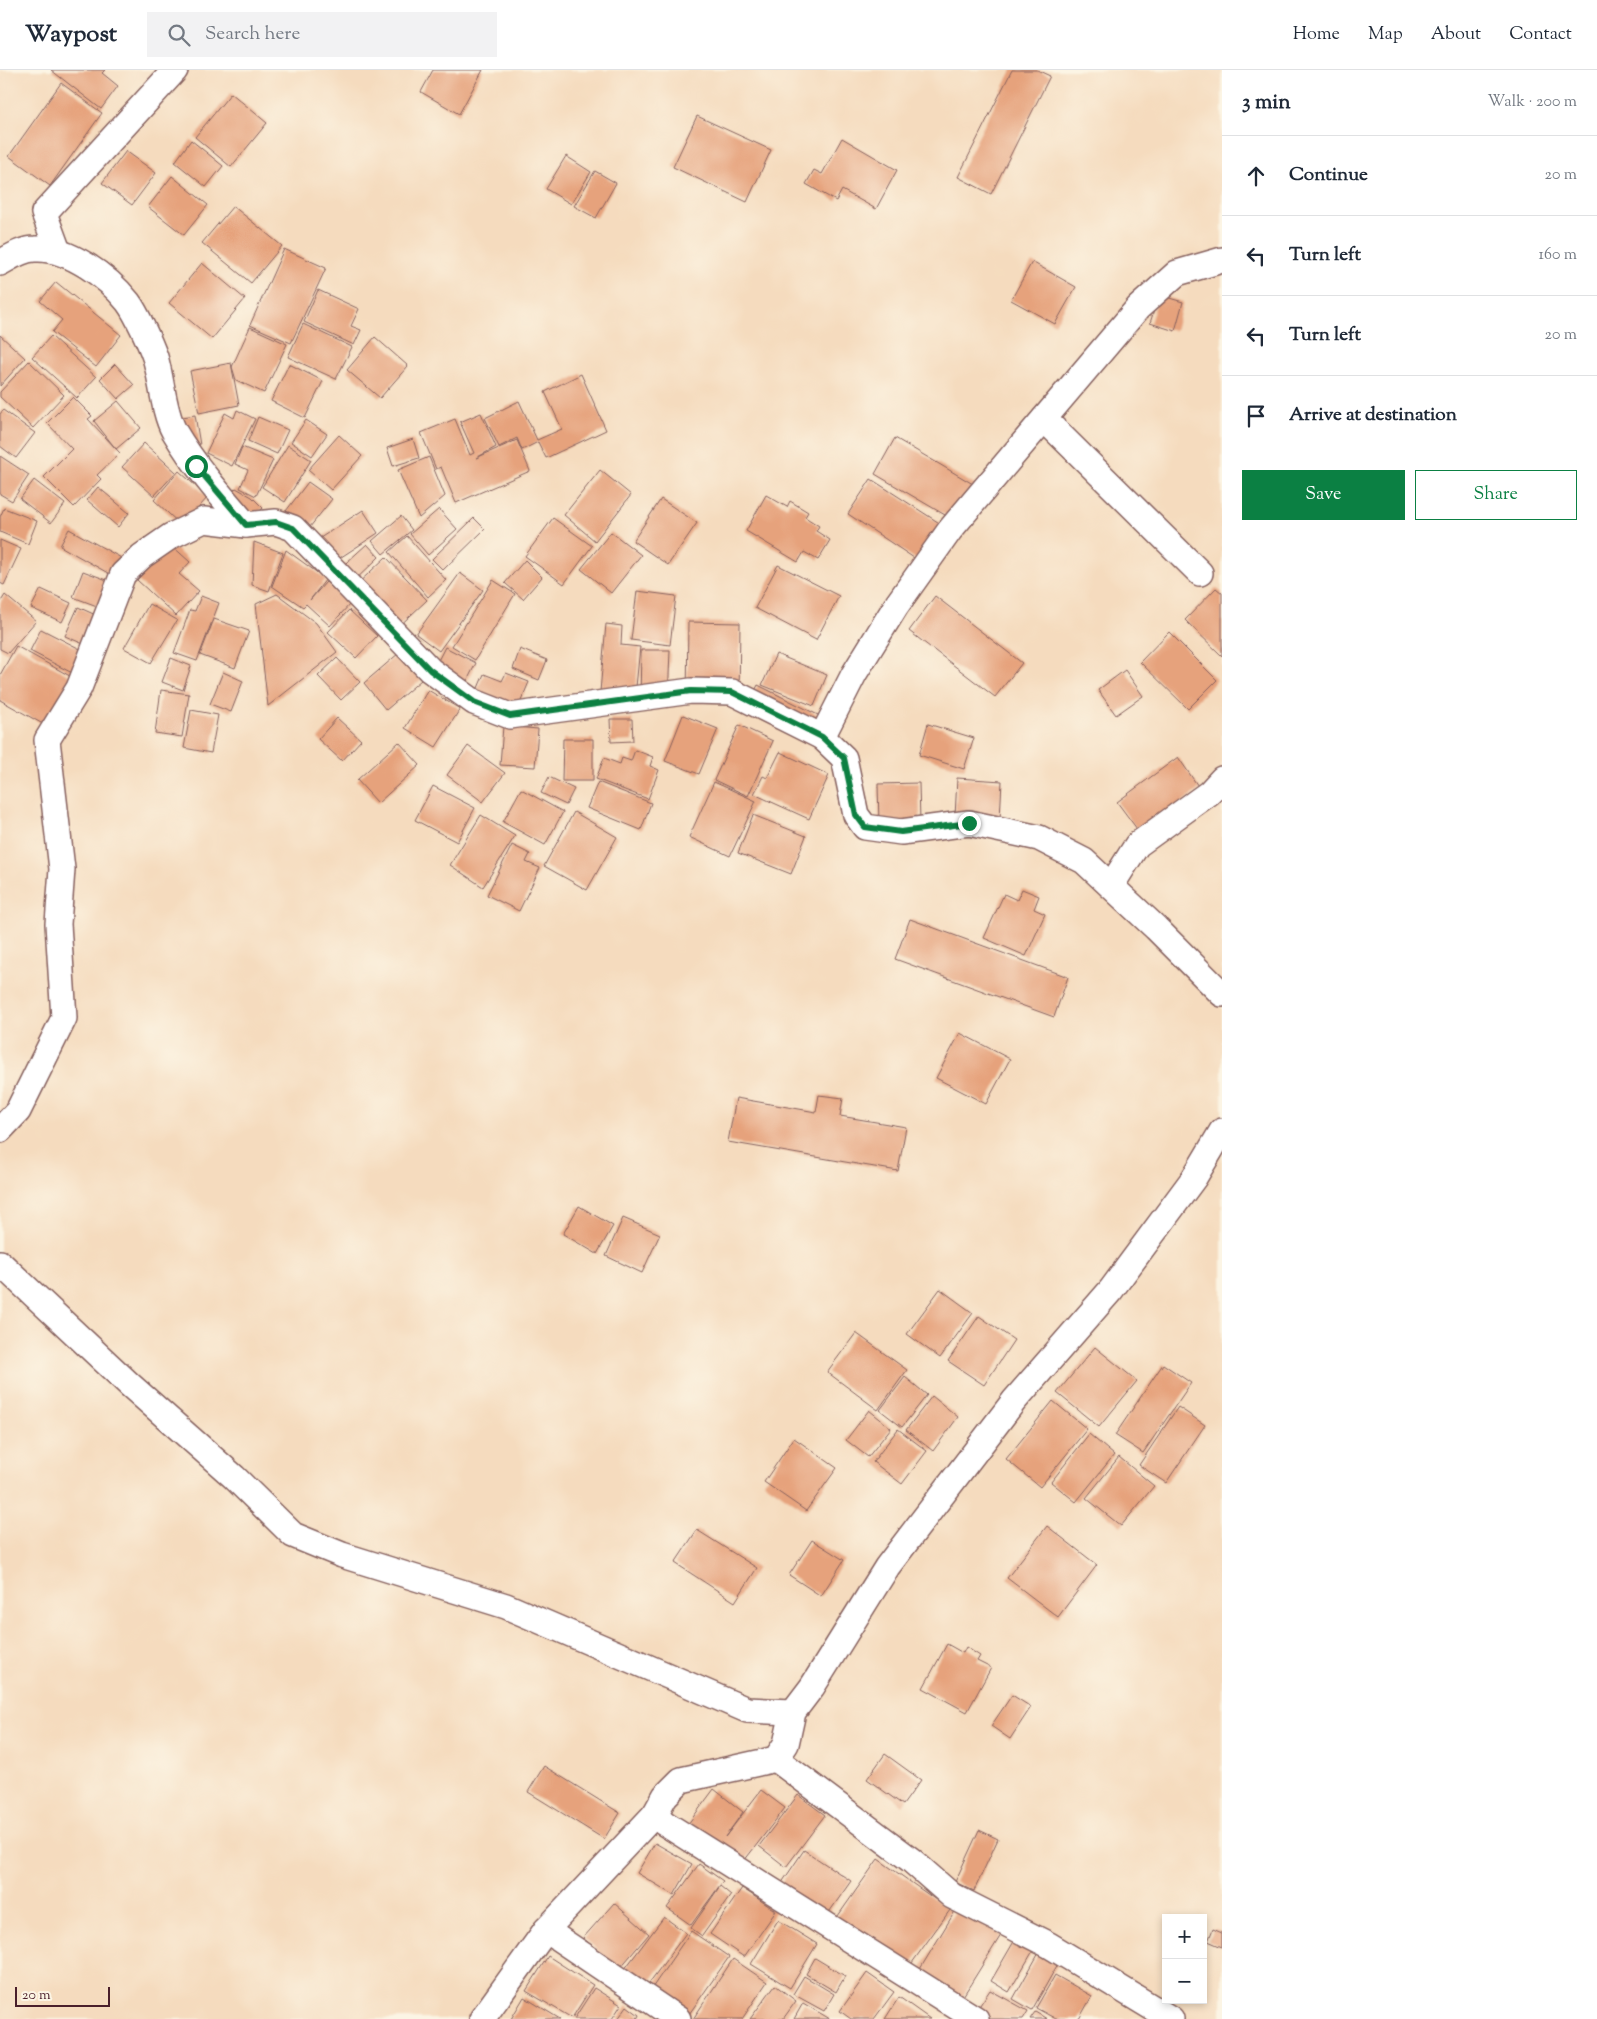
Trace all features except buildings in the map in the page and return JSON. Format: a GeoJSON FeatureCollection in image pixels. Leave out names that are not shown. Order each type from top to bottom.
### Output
{"type":"FeatureCollection","features":[{"type":"Feature","properties":{"kind":"street"},"geometry":{"type":"LineString","coordinates":[[58,251],[44,213],[175,70]]}},
{"type":"Feature","properties":{"kind":"street"},"geometry":{"type":"LineString","coordinates":[[0,263],[17,253],[34,248],[58,251],[94,271],[129,303],[154,357],[173,429],[196,466],[246,525]]}},
{"type":"Feature","properties":{"kind":"street"},"geometry":{"type":"LineString","coordinates":[[822,737],[854,674],[896,606],[950,530],[1138,308],[1177,273],[1222,260]]}},
{"type":"Feature","properties":{"kind":"street"},"geometry":{"type":"LineString","coordinates":[[1044,419],[1200,573]]}},
{"type":"Feature","properties":{"kind":"street"},"geometry":{"type":"LineString","coordinates":[[0,1130],[18,1111],[64,1018],[58,924],[62,869],[47,740],[79,688],[123,574],[142,556],[171,536],[204,520],[246,525],[276,522],[293,528],[430,670],[474,702],[510,716],[691,691],[732,692],[822,737],[844,758],[856,815],[865,827],[901,832],[969,823],[1039,838],[1084,861],[1156,928],[1222,994]]}},
{"type":"Feature","properties":{"kind":"street"},"geometry":{"type":"LineString","coordinates":[[1111,886],[1137,845],[1209,793],[1222,779]]}},
{"type":"Feature","properties":{"kind":"street"},"geometry":{"type":"LineString","coordinates":[[482,2019],[546,1930],[654,1814],[665,1796],[681,1780],[776,1759],[786,1744],[793,1712],[812,1687],[887,1567],[1014,1401],[1111,1290],[1194,1178],[1222,1131]]}},
{"type":"Feature","properties":{"kind":"street"},"geometry":{"type":"LineString","coordinates":[[0,1263],[130,1385],[234,1477],[293,1535],[342,1555],[506,1606],[747,1710],[775,1713],[793,1712]]}},
{"type":"Feature","properties":{"kind":"street"},"geometry":{"type":"LineString","coordinates":[[776,1759],[911,1860],[952,1896],[1049,1945],[1171,2019]]}},
{"type":"Feature","properties":{"kind":"street"},"geometry":{"type":"LineString","coordinates":[[654,1814],[964,2016]]}},
{"type":"Feature","properties":{"kind":"street"},"geometry":{"type":"LineString","coordinates":[[546,1930],[678,2019]]}},
{"type":"Feature","properties":{"kind":"route"},"geometry":{"type":"LineString","coordinates":[[196,466],[246,525],[276,522],[293,528],[430,670],[474,702],[510,716],[691,691],[732,692],[822,737],[844,758],[856,815],[865,827],[901,832],[969,823]]}}]}
